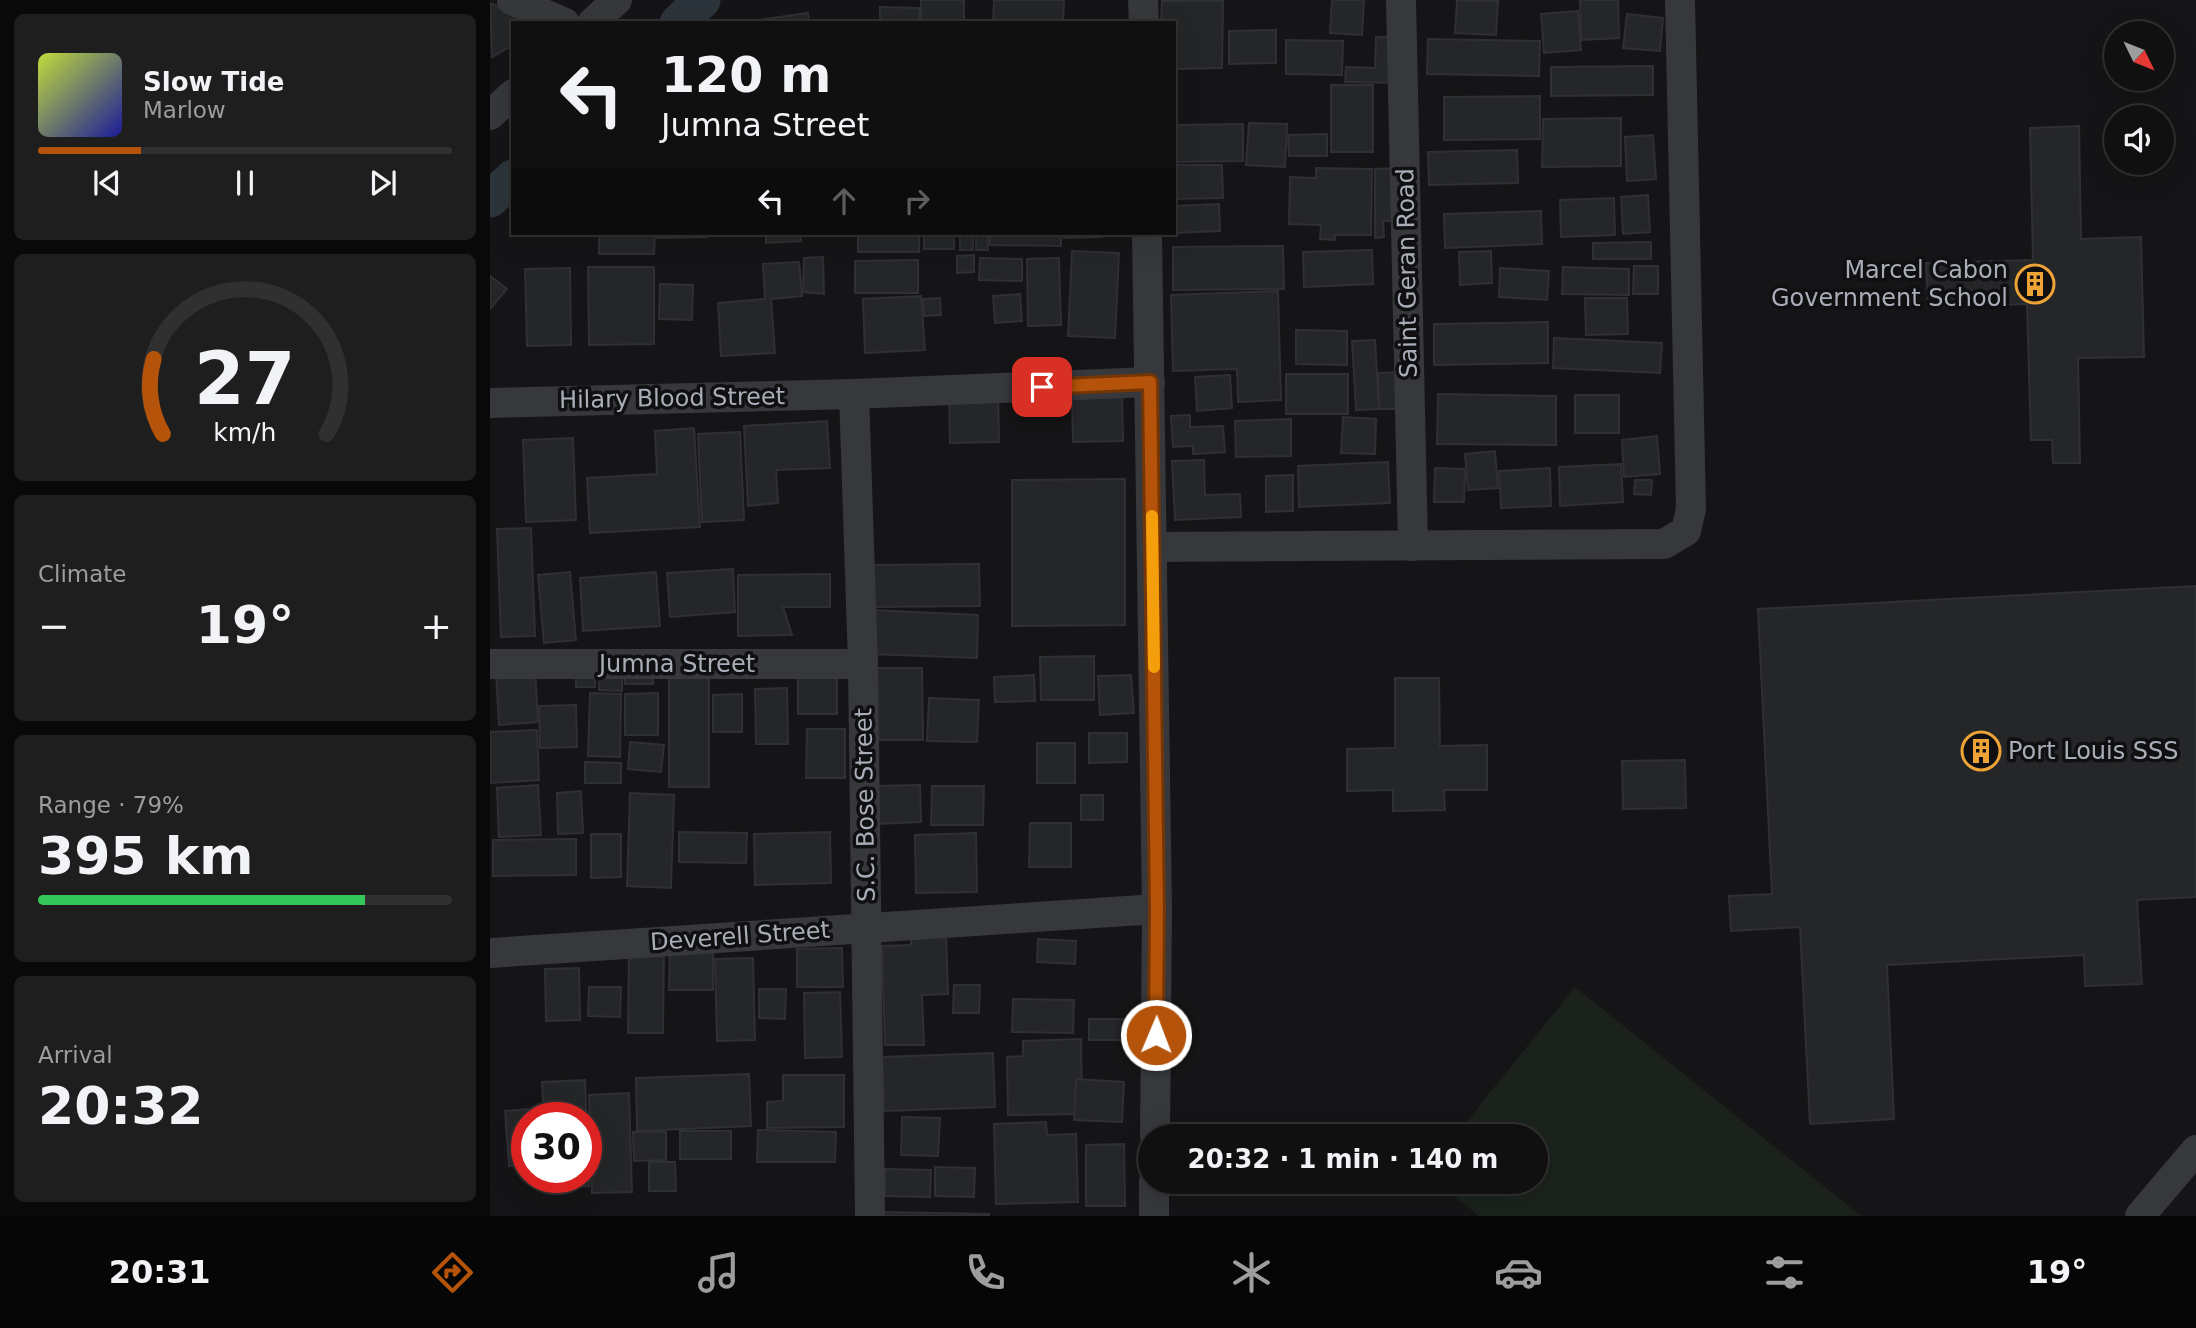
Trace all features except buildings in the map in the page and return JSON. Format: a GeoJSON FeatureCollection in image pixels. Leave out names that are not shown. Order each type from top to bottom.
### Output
{"type":"FeatureCollection","features":[{"type":"Feature","properties":{"kind":"street"},"geometry":{"type":"LineString","coordinates":[[512,0],[560,21]]}},
{"type":"Feature","properties":{"kind":"street"},"geometry":{"type":"LineString","coordinates":[[594,21],[617,0]]}},
{"type":"Feature","properties":{"kind":"street"},"geometry":{"type":"LineString","coordinates":[[1143,0],[1144,21]]}},
{"type":"Feature","properties":{"kind":"street","name":"Saint Geran Road"},"geometry":{"type":"LineString","coordinates":[[1401,0],[1413,546]]}},
{"type":"Feature","properties":{"kind":"street"},"geometry":{"type":"LineString","coordinates":[[1152,547],[1664,544],[1686,531],[1691,509],[1680,0]]}},
{"type":"Feature","properties":{"kind":"street"},"geometry":{"type":"LineString","coordinates":[[490,115],[511,96]]}},
{"type":"Feature","properties":{"kind":"street"},"geometry":{"type":"LineString","coordinates":[[1147,235],[1157,909],[1155,1124]]}},
{"type":"Feature","properties":{"kind":"street"},"geometry":{"type":"LineString","coordinates":[[855,394],[1150,382]]}},
{"type":"Feature","properties":{"kind":"street","name":"Hilary Blood Street"},"geometry":{"type":"LineString","coordinates":[[490,403],[855,394]]}},
{"type":"Feature","properties":{"kind":"street","name":"S.C. Bose Street"},"geometry":{"type":"LineString","coordinates":[[855,394],[863,664],[870,1216]]}},
{"type":"Feature","properties":{"kind":"street","name":"Jumna Street"},"geometry":{"type":"LineString","coordinates":[[490,664],[863,664]]}},
{"type":"Feature","properties":{"kind":"street","name":"Deverell Street"},"geometry":{"type":"LineString","coordinates":[[490,953],[1157,909]]}},
{"type":"Feature","properties":{"kind":"street"},"geometry":{"type":"LineString","coordinates":[[2140,1216],[2196,1150]]}},
{"type":"Feature","properties":{"kind":"street"},"geometry":{"type":"LineString","coordinates":[[1154,1194],[1154,1216]]}},
{"type":"Feature","properties":{"kind":"shaded area"},"geometry":{"type":"Polygon","coordinates":[[[1575,987],[1861,1216],[1479,1216],[1451,1194],[1548,1194],[1548,1124],[1465,1124],[1575,987]]]}},
{"type":"Feature","properties":{"kind":"waterway"},"geometry":{"type":"LineString","coordinates":[[680,21],[702,0]]}},
{"type":"Feature","properties":{"kind":"waterway"},"geometry":{"type":"LineString","coordinates":[[490,199],[511,180]]}},
{"type":"Feature","properties":{"kind":"slow traffic"},"geometry":{"type":"LineString","coordinates":[[1152,516],[1154,667]]}},
{"type":"Feature","properties":{"kind":"place","name":"Marcel Cabon Government School"},"geometry":{"type":"Point","coordinates":[2035,284]}},
{"type":"Feature","properties":{"kind":"place","name":"Port Louis SSS"},"geometry":{"type":"Point","coordinates":[1981,751]}},
{"type":"Feature","properties":{"kind":"route"},"geometry":{"type":"LineString","coordinates":[[1042,387],[1150,382],[1157,909],[1156,1035]]}}]}
